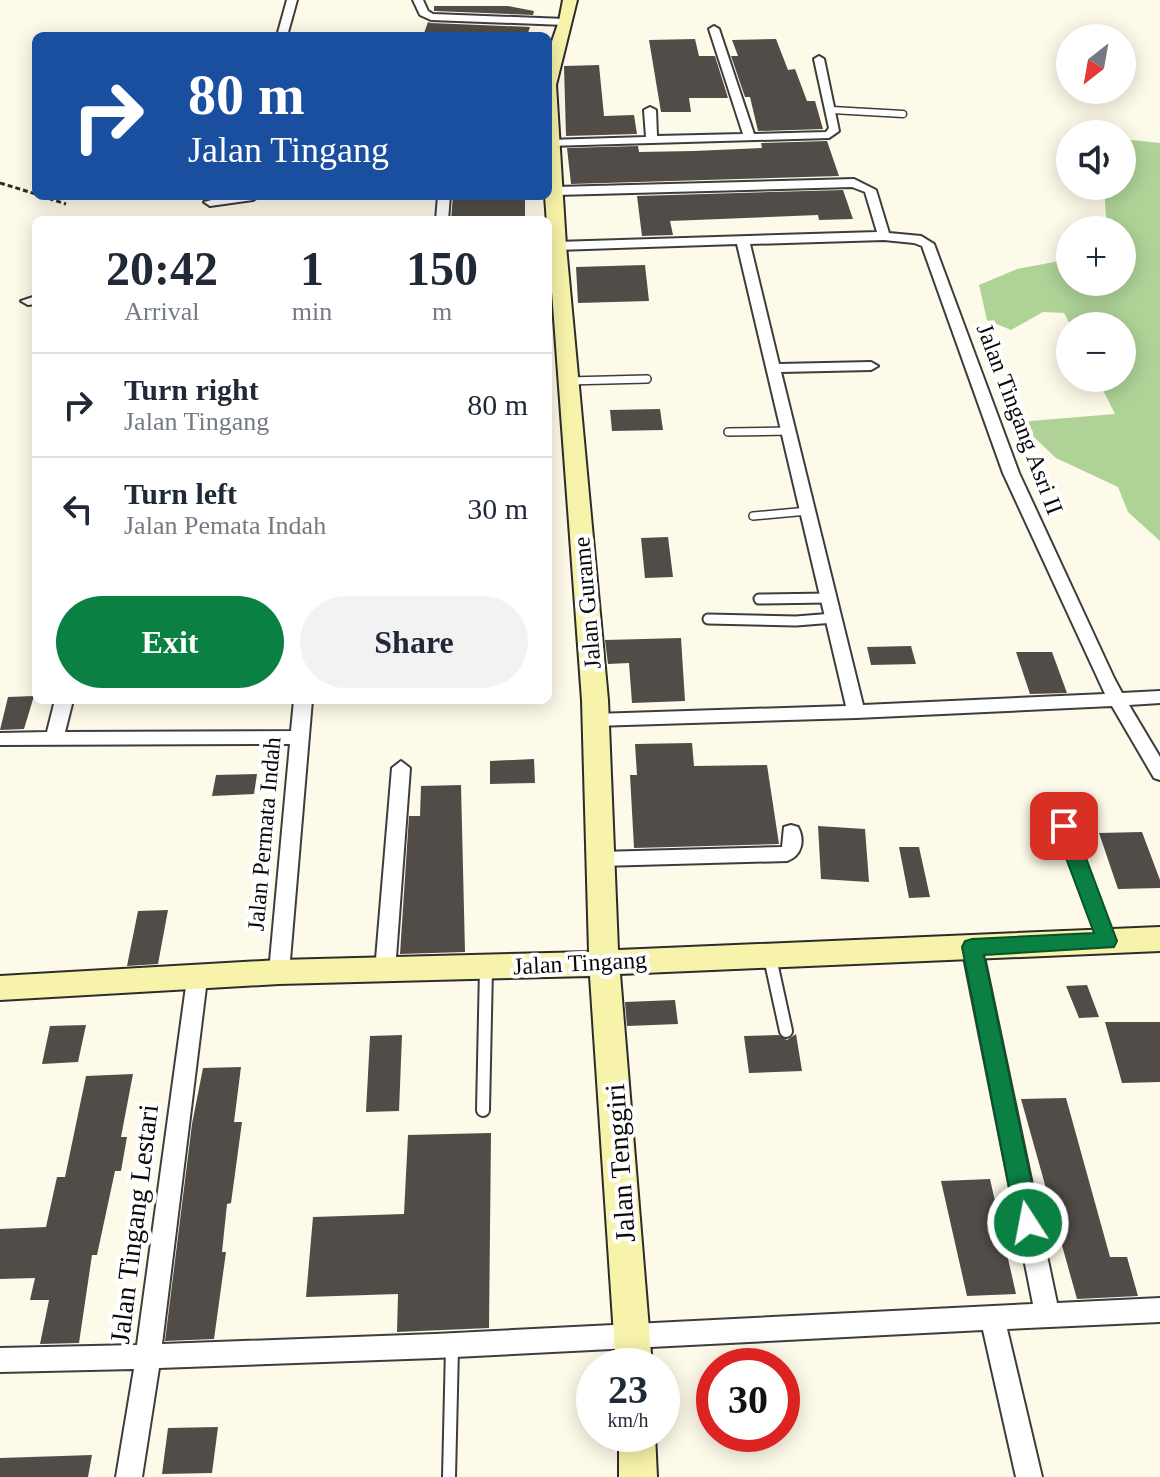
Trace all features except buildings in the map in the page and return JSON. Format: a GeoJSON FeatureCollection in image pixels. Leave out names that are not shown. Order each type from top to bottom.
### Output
{"type":"FeatureCollection","features":[{"type":"Feature","properties":{"kind":"street"},"geometry":{"type":"LineString","coordinates":[[283,32],[292,0]]}},
{"type":"Feature","properties":{"kind":"street"},"geometry":{"type":"LineString","coordinates":[[418,0],[424,13],[431,17],[565,22]]}},
{"type":"Feature","properties":{"kind":"street","name":"Jalan Gurame"},"geometry":{"type":"LineString","coordinates":[[552,55],[570,0]]}},
{"type":"Feature","properties":{"kind":"street"},"geometry":{"type":"LineString","coordinates":[[714,29],[750,139]]}},
{"type":"Feature","properties":{"kind":"street"},"geometry":{"type":"LineString","coordinates":[[552,143],[829,135],[835,129],[819,59]]}},
{"type":"Feature","properties":{"kind":"street"},"geometry":{"type":"LineString","coordinates":[[650,110],[652,141]]}},
{"type":"Feature","properties":{"kind":"street","name":"Jalan Gurame"},"geometry":{"type":"LineString","coordinates":[[552,159],[556,191],[552,246],[568,381],[594,720],[604,961]]}},
{"type":"Feature","properties":{"kind":"street"},"geometry":{"type":"LineString","coordinates":[[556,191],[854,183],[870,190],[884,236]]}},
{"type":"Feature","properties":{"kind":"street"},"geometry":{"type":"LineString","coordinates":[[210,202],[224,200]]}},
{"type":"Feature","properties":{"kind":"street","name":"Jalan Tingang Asri II"},"geometry":{"type":"LineString","coordinates":[[552,246],[884,236],[917,239],[931,247],[1011,473],[1117,698],[1160,773]]}},
{"type":"Feature","properties":{"kind":"street"},"geometry":{"type":"LineString","coordinates":[[743,241],[856,712]]}},
{"type":"Feature","properties":{"kind":"street"},"geometry":{"type":"LineString","coordinates":[[774,368],[871,366]]}},
{"type":"Feature","properties":{"kind":"street"},"geometry":{"type":"LineString","coordinates":[[594,720],[856,712],[1160,697]]}},
{"type":"Feature","properties":{"kind":"street"},"geometry":{"type":"LineString","coordinates":[[54,738],[63,704]]}},
{"type":"Feature","properties":{"kind":"street","name":"Jalan Permata Indah"},"geometry":{"type":"LineString","coordinates":[[279,972],[302,704]]}},
{"type":"Feature","properties":{"kind":"street"},"geometry":{"type":"LineString","coordinates":[[0,739],[298,737]]}},
{"type":"Feature","properties":{"kind":"street"},"geometry":{"type":"LineString","coordinates":[[385,971],[401,768]]}},
{"type":"Feature","properties":{"kind":"street"},"geometry":{"type":"LineString","coordinates":[[600,859],[787,854],[792,848],[791,832]]}},
{"type":"Feature","properties":{"kind":"street","name":"Jalan Tingang"},"geometry":{"type":"LineString","coordinates":[[0,988],[279,972],[486,968],[1160,939]]}},
{"type":"Feature","properties":{"kind":"street"},"geometry":{"type":"LineString","coordinates":[[972,947],[1047,1315]]}},
{"type":"Feature","properties":{"kind":"street","name":"Jalan Tenggiri"},"geometry":{"type":"LineString","coordinates":[[604,961],[633,1348]]}},
{"type":"Feature","properties":{"kind":"street","name":"Jalan Tingang Lestari"},"geometry":{"type":"LineString","coordinates":[[129,1477],[148,1357],[197,979]]}},
{"type":"Feature","properties":{"kind":"street"},"geometry":{"type":"LineString","coordinates":[[656,1348],[993,1319],[1160,1310]]}},
{"type":"Feature","properties":{"kind":"street"},"geometry":{"type":"LineString","coordinates":[[993,1319],[1029,1477]]}},
{"type":"Feature","properties":{"kind":"street"},"geometry":{"type":"LineString","coordinates":[[0,1360],[452,1347],[576,1349]]}},
{"type":"Feature","properties":{"kind":"street"},"geometry":{"type":"LineString","coordinates":[[637,1452],[638,1477]]}},
{"type":"Feature","properties":{"kind":"lane"},"geometry":{"type":"LineString","coordinates":[[832,110],[903,114]]}},
{"type":"Feature","properties":{"kind":"lane"},"geometry":{"type":"LineString","coordinates":[[568,381],[647,379]]}},
{"type":"Feature","properties":{"kind":"lane"},"geometry":{"type":"LineString","coordinates":[[728,432],[789,431]]}},
{"type":"Feature","properties":{"kind":"lane"},"geometry":{"type":"LineString","coordinates":[[753,516],[808,511]]}},
{"type":"Feature","properties":{"kind":"lane"},"geometry":{"type":"LineString","coordinates":[[759,599],[829,598]]}},
{"type":"Feature","properties":{"kind":"lane"},"geometry":{"type":"LineString","coordinates":[[708,619],[796,621],[834,618]]}},
{"type":"Feature","properties":{"kind":"lane"},"geometry":{"type":"LineString","coordinates":[[1064,826],[1107,941]]}},
{"type":"Feature","properties":{"kind":"lane"},"geometry":{"type":"LineString","coordinates":[[769,954],[786,1031]]}},
{"type":"Feature","properties":{"kind":"lane"},"geometry":{"type":"LineString","coordinates":[[483,1110],[486,968]]}},
{"type":"Feature","properties":{"kind":"lane"},"geometry":{"type":"LineString","coordinates":[[449,1477],[452,1347]]}},
{"type":"Feature","properties":{"kind":"path"},"geometry":{"type":"LineString","coordinates":[[0,183],[32,193]]}},
{"type":"Feature","properties":{"kind":"path"},"geometry":{"type":"LineString","coordinates":[[54,200],[66,204]]}},
{"type":"Feature","properties":{"kind":"green space"},"geometry":{"type":"Polygon","coordinates":[[[1136,140],[1160,143],[1160,541],[1128,512],[1118,487],[1056,458],[1018,422],[1115,414],[1104,392],[1136,392],[1136,312],[1043,312],[1011,330],[987,320],[979,285],[1017,269],[1056,262],[1056,296],[1136,296],[1136,216],[1106,216],[1105,200],[1136,200],[1136,140]]]}},
{"type":"Feature","properties":{"kind":"route"},"geometry":{"type":"LineString","coordinates":[[1028,1223],[972,947],[1107,941],[1064,826]]}}]}
